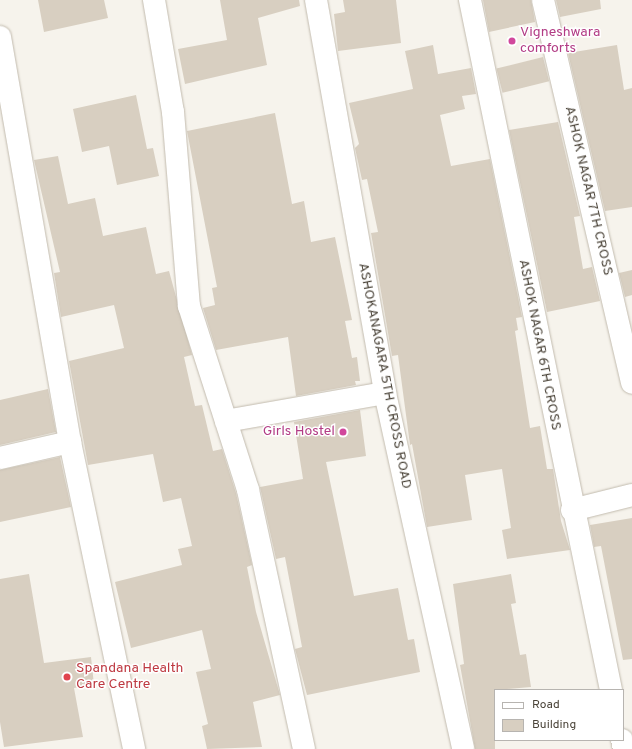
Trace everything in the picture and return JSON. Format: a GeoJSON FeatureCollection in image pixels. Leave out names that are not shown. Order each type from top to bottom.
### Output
{"type":"FeatureCollection","features":[{"type":"Feature","properties":{"kind":"street"},"geometry":{"type":"LineString","coordinates":[[154,0],[173,112],[189,306],[248,490],[304,749]]}},
{"type":"Feature","properties":{"kind":"street","name":"ASHOKANAGARA 5TH CROSS ROAD"},"geometry":{"type":"LineString","coordinates":[[316,0],[385,393],[463,749]]}},
{"type":"Feature","properties":{"kind":"street","name":"ASHOK NAGAR 6TH CROSS"},"geometry":{"type":"LineString","coordinates":[[470,0],[572,510],[611,689]]}},
{"type":"Feature","properties":{"kind":"street","name":"ASHOK NAGAR 7TH CROSS"},"geometry":{"type":"LineString","coordinates":[[543,0],[632,383]]}},
{"type":"Feature","properties":{"kind":"street"},"geometry":{"type":"LineString","coordinates":[[0,37],[70,442],[134,749]]}},
{"type":"Feature","properties":{"kind":"street"},"geometry":{"type":"LineString","coordinates":[[226,421],[385,393]]}},
{"type":"Feature","properties":{"kind":"street"},"geometry":{"type":"LineString","coordinates":[[0,458],[70,442]]}},
{"type":"Feature","properties":{"kind":"street"},"geometry":{"type":"LineString","coordinates":[[572,510],[632,495]]}},
{"type":"Feature","properties":{"kind":"building"},"geometry":{"type":"Polygon","coordinates":[[[38,0],[104,0],[108,18],[44,32],[38,0]]]}},
{"type":"Feature","properties":{"kind":"building"},"geometry":{"type":"Polygon","coordinates":[[[220,0],[299,0],[300,6],[258,18],[267,65],[185,84],[178,49],[227,40],[220,0]]]}},
{"type":"Feature","properties":{"kind":"building"},"geometry":{"type":"Polygon","coordinates":[[[343,0],[396,0],[401,43],[338,51],[334,14],[345,12],[343,0]]]}},
{"type":"Feature","properties":{"kind":"building"},"geometry":{"type":"Polygon","coordinates":[[[483,0],[531,0],[535,22],[489,32],[483,0]]]}},
{"type":"Feature","properties":{"kind":"building"},"geometry":{"type":"Polygon","coordinates":[[[556,0],[600,0],[601,9],[560,17],[556,0]]]}},
{"type":"Feature","properties":{"kind":"building"},"geometry":{"type":"Polygon","coordinates":[[[433,45],[438,74],[471,68],[476,94],[462,96],[465,109],[440,115],[451,166],[490,159],[522,317],[516,318],[518,330],[515,331],[530,428],[540,426],[547,469],[553,469],[561,521],[570,550],[507,559],[502,530],[511,528],[502,469],[465,475],[472,520],[427,527],[412,444],[410,445],[398,355],[392,356],[371,233],[378,232],[367,179],[362,180],[355,148],[359,144],[349,103],[413,89],[405,51],[433,45]]]}},
{"type":"Feature","properties":{"kind":"building"},"geometry":{"type":"Polygon","coordinates":[[[617,45],[624,90],[632,88],[632,207],[605,211],[568,53],[617,45]]]}},
{"type":"Feature","properties":{"kind":"building"},"geometry":{"type":"Polygon","coordinates":[[[543,57],[549,81],[502,93],[496,69],[543,57]]]}},
{"type":"Feature","properties":{"kind":"building"},"geometry":{"type":"Polygon","coordinates":[[[136,95],[147,149],[153,148],[159,176],[117,185],[109,146],[82,152],[73,109],[136,95]]]}},
{"type":"Feature","properties":{"kind":"building"},"geometry":{"type":"Polygon","coordinates":[[[275,113],[292,204],[304,201],[311,242],[335,237],[352,320],[345,321],[352,358],[357,357],[360,381],[355,381],[356,385],[296,396],[288,337],[216,350],[203,308],[215,305],[212,288],[217,287],[187,131],[275,113]]]}},
{"type":"Feature","properties":{"kind":"building"},"geometry":{"type":"Polygon","coordinates":[[[558,122],[580,216],[574,217],[583,269],[592,267],[600,301],[547,312],[509,130],[558,122]]]}},
{"type":"Feature","properties":{"kind":"building"},"geometry":{"type":"Polygon","coordinates":[[[58,156],[68,204],[95,198],[103,236],[146,227],[156,274],[169,271],[192,355],[184,357],[195,406],[202,405],[213,451],[222,449],[236,493],[252,565],[247,567],[256,612],[280,695],[253,702],[262,747],[207,749],[202,726],[208,724],[196,672],[211,669],[202,630],[131,648],[115,582],[182,565],[178,549],[192,546],[181,498],[163,502],[153,454],[88,465],[69,361],[124,348],[114,305],[61,317],[54,273],[60,272],[34,160],[58,156]]]}},
{"type":"Feature","properties":{"kind":"building"},"geometry":{"type":"Polygon","coordinates":[[[632,270],[632,295],[625,297],[619,273],[632,270]]]}},
{"type":"Feature","properties":{"kind":"building"},"geometry":{"type":"Polygon","coordinates":[[[48,389],[56,432],[0,445],[0,400],[48,389]]]}},
{"type":"Feature","properties":{"kind":"building"},"geometry":{"type":"Polygon","coordinates":[[[360,410],[366,456],[326,462],[354,596],[398,588],[408,640],[414,639],[420,672],[307,695],[295,649],[302,647],[285,557],[276,559],[260,487],[303,479],[294,422],[360,410]]]}},
{"type":"Feature","properties":{"kind":"building"},"geometry":{"type":"Polygon","coordinates":[[[60,457],[71,507],[0,522],[0,470],[60,457]]]}},
{"type":"Feature","properties":{"kind":"building"},"geometry":{"type":"Polygon","coordinates":[[[632,518],[632,659],[623,660],[601,546],[594,547],[590,525],[632,518]]]}},
{"type":"Feature","properties":{"kind":"building"},"geometry":{"type":"Polygon","coordinates":[[[29,574],[44,663],[91,657],[94,685],[74,688],[83,737],[4,747],[0,722],[0,579],[29,574]]]}},
{"type":"Feature","properties":{"kind":"building"},"geometry":{"type":"Polygon","coordinates":[[[511,574],[516,603],[511,604],[520,655],[526,654],[531,687],[494,689],[495,749],[475,749],[460,665],[464,664],[453,584],[511,574]]]}},
{"type":"Feature","properties":{"kind":"place","name":"Vigneshwara comforts"},"geometry":{"type":"Point","coordinates":[512,41]}},
{"type":"Feature","properties":{"kind":"place","name":"Girls Hostel"},"geometry":{"type":"Point","coordinates":[343,432]}},
{"type":"Feature","properties":{"kind":"place","name":"Spandana Health Care Centre"},"geometry":{"type":"Point","coordinates":[67,677]}}]}
